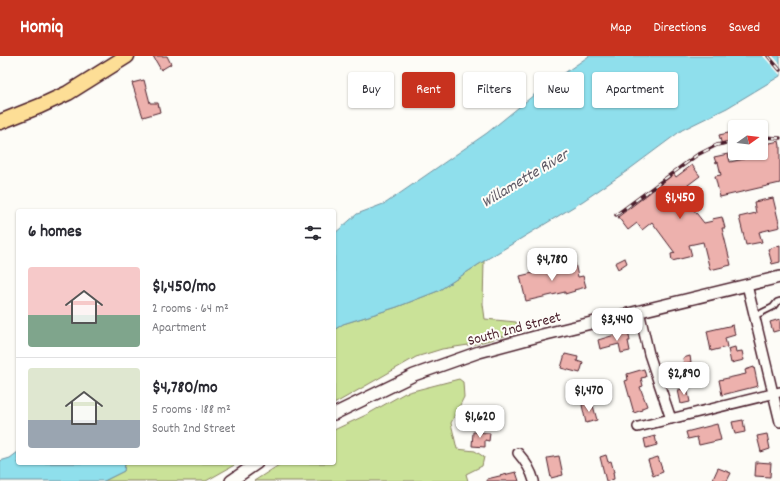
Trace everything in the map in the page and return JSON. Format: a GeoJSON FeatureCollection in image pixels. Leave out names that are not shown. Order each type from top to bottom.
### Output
{"type":"FeatureCollection","features":[{"type":"Feature","properties":{"kind":"main road"},"geometry":{"type":"LineString","coordinates":[[0,122],[68,94],[127,56]]}},
{"type":"Feature","properties":{"kind":"street","name":"South 2nd Street"},"geometry":{"type":"LineString","coordinates":[[336,413],[414,375],[480,352],[546,334],[780,277]]}},
{"type":"Feature","properties":{"kind":"street"},"geometry":{"type":"LineString","coordinates":[[747,285],[777,393],[780,422]]}},
{"type":"Feature","properties":{"kind":"street"},"geometry":{"type":"LineString","coordinates":[[639,311],[649,354],[671,419]]}},
{"type":"Feature","properties":{"kind":"street"},"geometry":{"type":"LineString","coordinates":[[638,427],[777,393]]}},
{"type":"Feature","properties":{"kind":"street"},"geometry":{"type":"LineString","coordinates":[[518,453],[526,462],[534,481]]}},
{"type":"Feature","properties":{"kind":"street"},"geometry":{"type":"LineString","coordinates":[[231,481],[254,465]]}},
{"type":"Feature","properties":{"kind":"lane"},"geometry":{"type":"LineString","coordinates":[[755,316],[773,307],[780,300]]}},
{"type":"Feature","properties":{"kind":"green space"},"geometry":{"type":"Polygon","coordinates":[[[484,261],[483,304],[485,319],[516,322],[519,332],[475,344],[442,349],[416,357],[336,403],[336,329],[343,324],[397,307],[438,291],[484,261]]]}},
{"type":"Feature","properties":{"kind":"green space"},"geometry":{"type":"Polygon","coordinates":[[[459,379],[463,382],[464,397],[451,423],[457,449],[475,451],[484,457],[482,466],[466,474],[468,481],[254,481],[279,465],[336,465],[336,429],[366,415],[405,393],[459,379]]]}},
{"type":"Feature","properties":{"kind":"green space"},"geometry":{"type":"Polygon","coordinates":[[[125,465],[234,465],[206,481],[104,481],[124,471],[125,465]]]}},
{"type":"Feature","properties":{"kind":"water","name":"Willamette River"},"geometry":{"type":"Polygon","coordinates":[[[589,56],[780,56],[780,76],[727,108],[682,130],[627,171],[583,201],[484,261],[438,291],[397,307],[343,324],[336,329],[336,232],[357,214],[386,203],[487,133],[518,108],[526,108],[526,101],[534,95],[534,108],[584,108],[584,72],[566,72],[589,56]]]}},
{"type":"Feature","properties":{"kind":"water"},"geometry":{"type":"Polygon","coordinates":[[[16,454],[16,465],[125,465],[124,471],[104,481],[0,481],[0,461],[10,458],[16,454]]]}},
{"type":"Feature","properties":{"kind":"pier"},"geometry":{"type":"Polygon","coordinates":[[[763,56],[773,56],[780,64],[780,75],[763,56]]]}},
{"type":"Feature","properties":{"kind":"building"},"geometry":{"type":"Polygon","coordinates":[[[153,56],[167,56],[171,64],[161,70],[153,56]]]}},
{"type":"Feature","properties":{"kind":"building"},"geometry":{"type":"Polygon","coordinates":[[[144,80],[150,103],[158,103],[160,112],[143,117],[132,83],[144,80]]]}},
{"type":"Feature","properties":{"kind":"building"},"geometry":{"type":"Polygon","coordinates":[[[728,133],[728,144],[722,145],[719,135],[728,133]]]}},
{"type":"Feature","properties":{"kind":"building"},"geometry":{"type":"Polygon","coordinates":[[[779,141],[780,183],[720,197],[715,176],[721,175],[718,162],[716,163],[714,157],[728,154],[728,160],[730,162],[739,160],[768,160],[768,143],[779,141]]]}},
{"type":"Feature","properties":{"kind":"building"},"geometry":{"type":"Polygon","coordinates":[[[692,165],[700,176],[684,188],[694,202],[690,205],[704,223],[713,221],[712,219],[722,217],[725,228],[722,228],[731,265],[710,270],[703,242],[689,245],[692,256],[672,261],[671,254],[675,253],[652,222],[642,230],[637,223],[628,230],[618,217],[674,174],[676,177],[692,165]]]}},
{"type":"Feature","properties":{"kind":"building"},"geometry":{"type":"Polygon","coordinates":[[[773,198],[780,227],[759,232],[762,242],[746,245],[739,217],[756,213],[754,202],[773,198]]]}},
{"type":"Feature","properties":{"kind":"building"},"geometry":{"type":"Polygon","coordinates":[[[780,245],[780,262],[772,264],[768,249],[780,245]]]}},
{"type":"Feature","properties":{"kind":"building"},"geometry":{"type":"Polygon","coordinates":[[[625,258],[627,263],[618,269],[615,263],[625,258]]]}},
{"type":"Feature","properties":{"kind":"building"},"geometry":{"type":"Polygon","coordinates":[[[575,263],[578,277],[583,276],[586,287],[565,294],[565,292],[526,301],[520,276],[575,263]]]}},
{"type":"Feature","properties":{"kind":"building"},"geometry":{"type":"Polygon","coordinates":[[[780,319],[780,330],[773,332],[770,322],[780,319]]]}},
{"type":"Feature","properties":{"kind":"building"},"geometry":{"type":"Polygon","coordinates":[[[733,325],[735,335],[725,338],[727,347],[711,351],[707,331],[733,325]]]}},
{"type":"Feature","properties":{"kind":"building"},"geometry":{"type":"Polygon","coordinates":[[[628,331],[630,351],[621,353],[619,344],[600,349],[598,340],[628,331]]]}},
{"type":"Feature","properties":{"kind":"building"},"geometry":{"type":"Polygon","coordinates":[[[735,347],[736,352],[742,351],[744,360],[731,363],[728,349],[735,347]]]}},
{"type":"Feature","properties":{"kind":"building"},"geometry":{"type":"Polygon","coordinates":[[[565,354],[578,357],[577,361],[583,363],[580,373],[561,368],[565,354]]]}},
{"type":"Feature","properties":{"kind":"building"},"geometry":{"type":"Polygon","coordinates":[[[690,356],[691,362],[684,364],[683,358],[690,356]]]}},
{"type":"Feature","properties":{"kind":"building"},"geometry":{"type":"Polygon","coordinates":[[[684,365],[686,374],[673,376],[671,367],[684,365]]]}},
{"type":"Feature","properties":{"kind":"building"},"geometry":{"type":"Polygon","coordinates":[[[754,367],[758,386],[722,395],[719,380],[746,374],[745,370],[754,367]]]}},
{"type":"Feature","properties":{"kind":"building"},"geometry":{"type":"Polygon","coordinates":[[[644,369],[646,377],[641,378],[643,386],[640,387],[647,406],[634,413],[625,381],[628,380],[627,374],[644,369]]]}},
{"type":"Feature","properties":{"kind":"building"},"geometry":{"type":"Polygon","coordinates":[[[687,388],[690,402],[681,404],[678,390],[687,388]]]}},
{"type":"Feature","properties":{"kind":"building"},"geometry":{"type":"Polygon","coordinates":[[[592,402],[597,420],[586,423],[582,405],[592,402]]]}},
{"type":"Feature","properties":{"kind":"building"},"geometry":{"type":"Polygon","coordinates":[[[743,420],[745,432],[735,434],[732,422],[743,420]]]}},
{"type":"Feature","properties":{"kind":"building"},"geometry":{"type":"Polygon","coordinates":[[[717,424],[721,440],[699,445],[697,437],[688,439],[686,432],[717,424]]]}},
{"type":"Feature","properties":{"kind":"building"},"geometry":{"type":"Polygon","coordinates":[[[473,432],[490,433],[489,441],[485,440],[485,447],[472,446],[473,432]]]}},
{"type":"Feature","properties":{"kind":"building"},"geometry":{"type":"Polygon","coordinates":[[[767,434],[770,449],[761,452],[757,436],[767,434]]]}},
{"type":"Feature","properties":{"kind":"building"},"geometry":{"type":"Polygon","coordinates":[[[655,436],[657,445],[646,448],[644,439],[655,436]]]}},
{"type":"Feature","properties":{"kind":"building"},"geometry":{"type":"Polygon","coordinates":[[[606,455],[608,462],[611,461],[614,472],[614,479],[608,481],[606,481],[600,457],[606,455]]]}},
{"type":"Feature","properties":{"kind":"building"},"geometry":{"type":"Polygon","coordinates":[[[559,456],[563,475],[551,478],[547,458],[559,456]]]}},
{"type":"Feature","properties":{"kind":"building"},"geometry":{"type":"Polygon","coordinates":[[[658,457],[663,472],[653,476],[648,460],[658,457]]]}},
{"type":"Feature","properties":{"kind":"building"},"geometry":{"type":"Polygon","coordinates":[[[756,462],[771,463],[770,477],[755,476],[756,462]]]}},
{"type":"Feature","properties":{"kind":"building"},"geometry":{"type":"Polygon","coordinates":[[[718,468],[731,473],[727,481],[717,481],[713,479],[718,468]]]}},
{"type":"Feature","properties":{"kind":"building"},"geometry":{"type":"Polygon","coordinates":[[[516,472],[519,481],[487,481],[487,479],[516,472]]]}},
{"type":"Feature","properties":{"kind":"railway"},"geometry":{"type":"LineString","coordinates":[[768,56],[780,70]]}},
{"type":"Feature","properties":{"kind":"railway"},"geometry":{"type":"LineString","coordinates":[[768,137],[780,138]]}},
{"type":"Feature","properties":{"kind":"railway"},"geometry":{"type":"LineString","coordinates":[[616,215],[697,155],[717,145],[728,143]]}}]}
